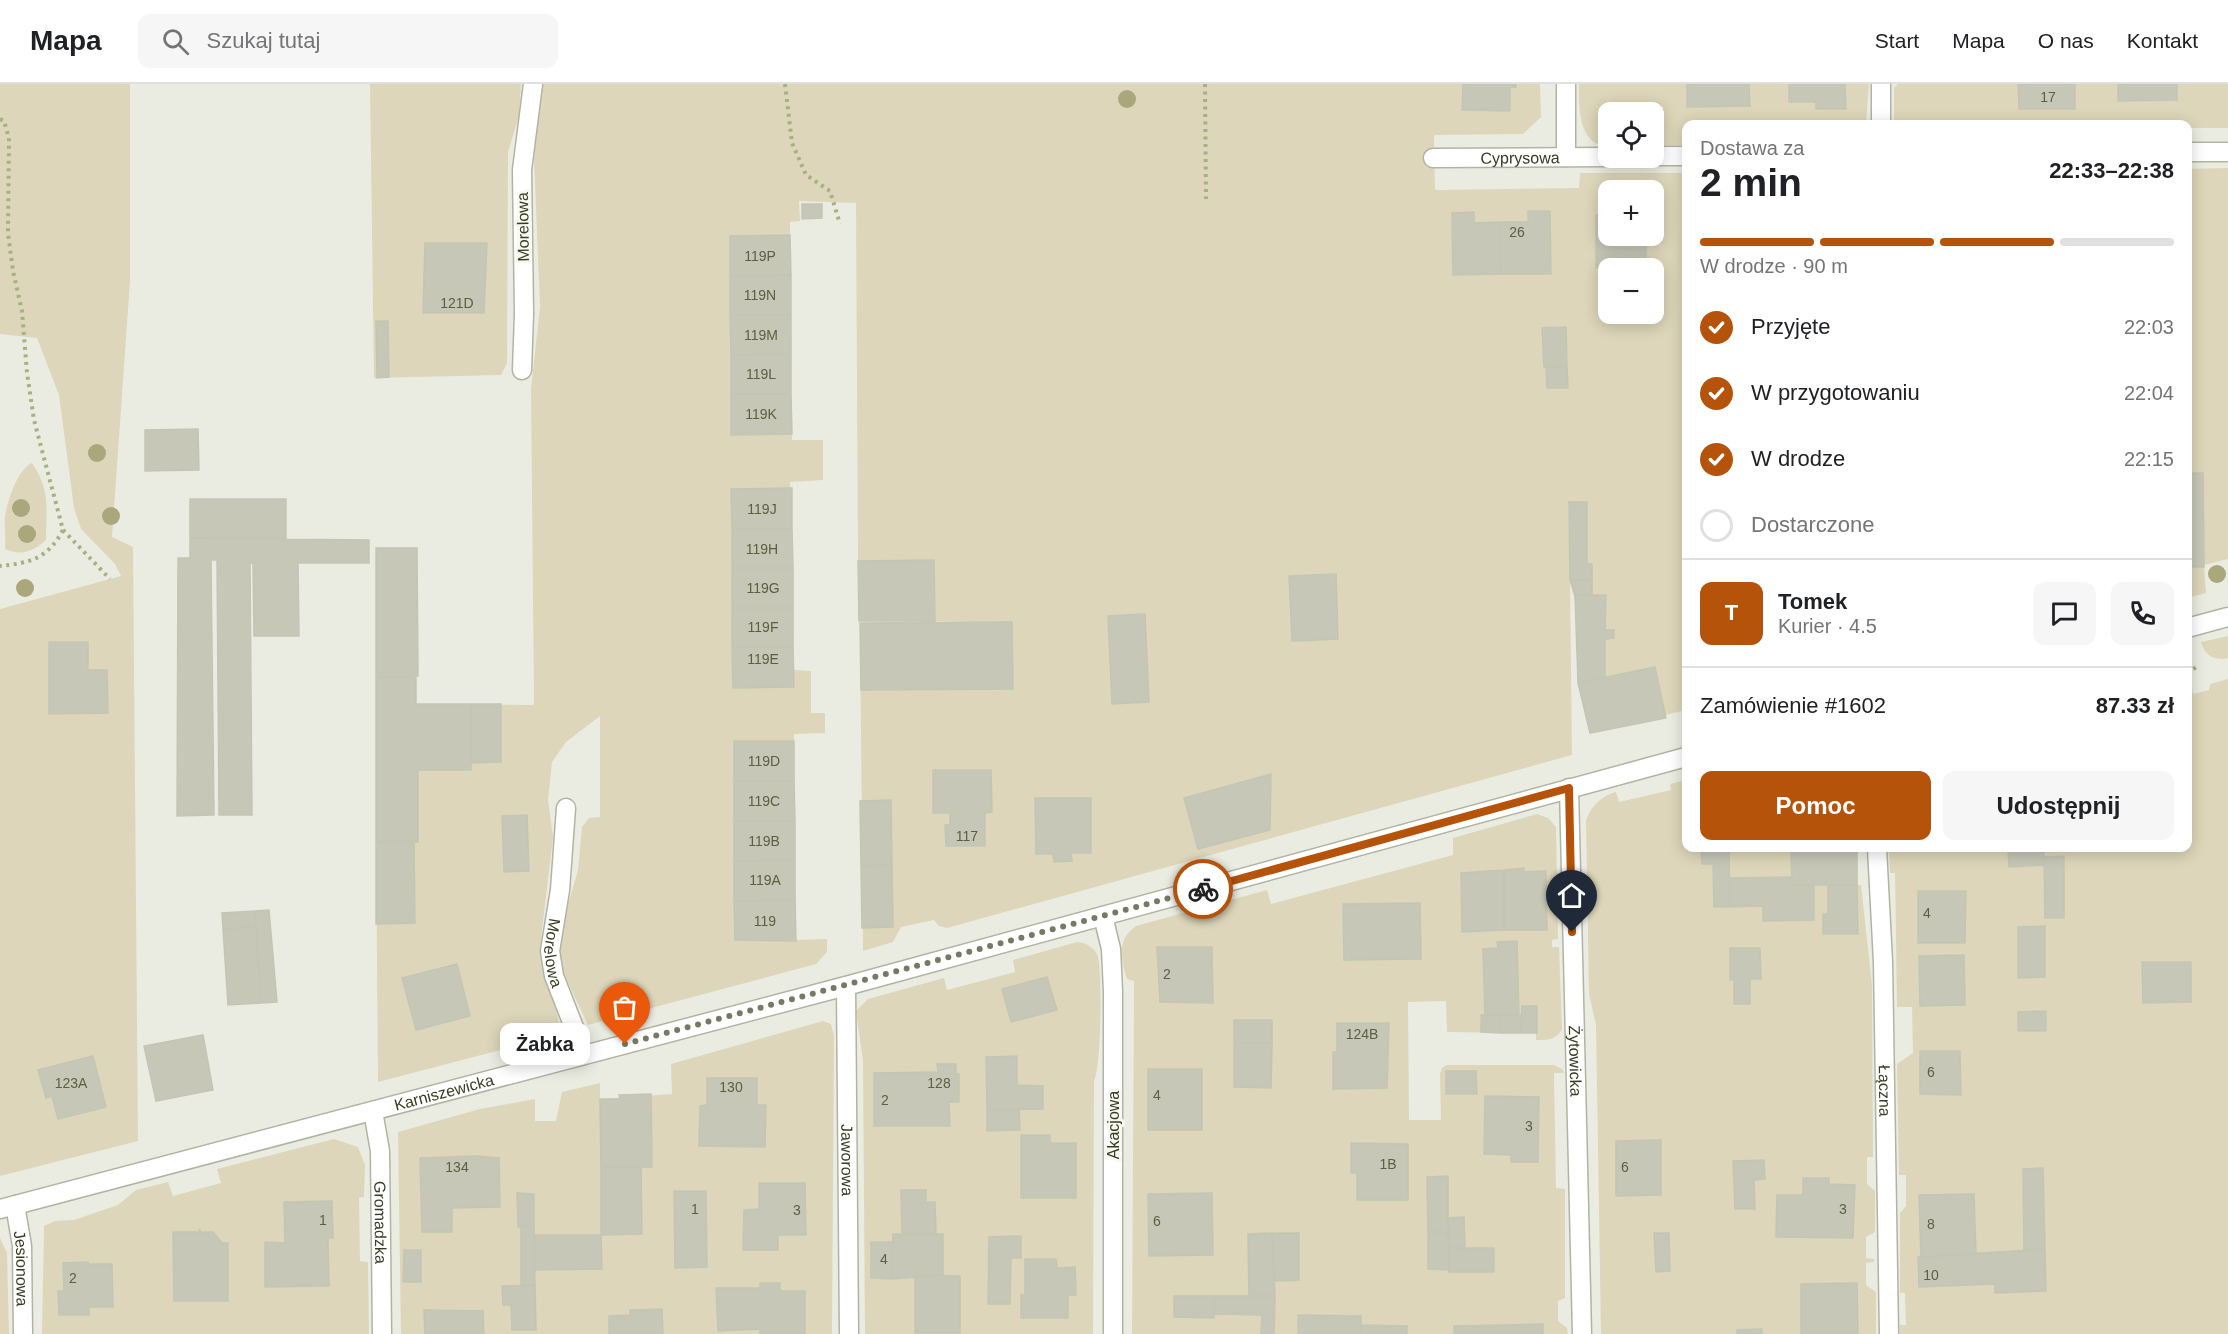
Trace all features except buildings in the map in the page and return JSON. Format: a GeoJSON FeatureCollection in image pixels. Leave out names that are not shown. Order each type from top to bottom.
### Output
{"type":"FeatureCollection","features":[{"type":"Feature","properties":{"kind":"street","name":"Morelowa"},"geometry":{"type":"LineString","coordinates":[[522,370],[524,314],[522,171],[533,84]]}},
{"type":"Feature","properties":{"kind":"street"},"geometry":{"type":"LineString","coordinates":[[1566,84],[1566,157]]}},
{"type":"Feature","properties":{"kind":"street"},"geometry":{"type":"LineString","coordinates":[[1881,84],[1881,120]]}},
{"type":"Feature","properties":{"kind":"street"},"geometry":{"type":"LineString","coordinates":[[2192,152],[2228,152]]}},
{"type":"Feature","properties":{"kind":"street"},"geometry":{"type":"LineString","coordinates":[[1664,156],[1682,156]]}},
{"type":"Feature","properties":{"kind":"street","name":"Cyprysowa"},"geometry":{"type":"LineString","coordinates":[[1433,158],[1598,157]]}},
{"type":"Feature","properties":{"kind":"street"},"geometry":{"type":"LineString","coordinates":[[2192,627],[2228,617]]}},
{"type":"Feature","properties":{"kind":"street","name":"Karniszewicka"},"geometry":{"type":"LineString","coordinates":[[7,1207],[846,986],[1682,758]]}},
{"type":"Feature","properties":{"kind":"street","name":"Żytowicka"},"geometry":{"type":"LineString","coordinates":[[1569,788],[1582,1334]]}},
{"type":"Feature","properties":{"kind":"street","name":"Morelowa"},"geometry":{"type":"LineString","coordinates":[[566,808],[560,890],[550,951],[554,976],[577,1035],[581,1056]]}},
{"type":"Feature","properties":{"kind":"street","name":"Łączna"},"geometry":{"type":"LineString","coordinates":[[1877,852],[1883,962],[1888,1334]]}},
{"type":"Feature","properties":{"kind":"street","name":"Akacjowa"},"geometry":{"type":"LineString","coordinates":[[1103,916],[1111,949],[1113,991],[1113,1334]]}},
{"type":"Feature","properties":{"kind":"street","name":"Jaworowa"},"geometry":{"type":"LineString","coordinates":[[846,986],[850,1221],[849,1334]]}},
{"type":"Feature","properties":{"kind":"street","name":"Gromadzka"},"geometry":{"type":"LineString","coordinates":[[373,1111],[380,1151],[382,1334]]}},
{"type":"Feature","properties":{"kind":"street","name":"Jesionowa"},"geometry":{"type":"LineString","coordinates":[[7,1207],[22,1246],[23,1334]]}},
{"type":"Feature","properties":{"kind":"path"},"geometry":{"type":"LineString","coordinates":[[785,84],[792,143],[806,175],[830,191],[840,224]]}},
{"type":"Feature","properties":{"kind":"path"},"geometry":{"type":"LineString","coordinates":[[1204,84],[1206,199]]}},
{"type":"Feature","properties":{"kind":"path"},"geometry":{"type":"LineString","coordinates":[[0,119],[4,121],[9,138],[8,233],[22,311],[27,373],[34,420],[63,530],[110,579]]}},
{"type":"Feature","properties":{"kind":"path"},"geometry":{"type":"LineString","coordinates":[[0,566],[42,557],[57,542],[63,530]]}},
{"type":"Feature","properties":{"kind":"path"},"geometry":{"type":"LineString","coordinates":[[2192,670],[2198,666]]}},
{"type":"Feature","properties":{"kind":"shaded area"},"geometry":{"type":"Polygon","coordinates":[[[0,84],[130,84],[130,281],[112,537],[133,547],[138,1141],[0,1176],[0,609],[121,576],[115,564],[81,529],[74,508],[59,395],[37,338],[0,334],[0,84]]]}},
{"type":"Feature","properties":{"kind":"shaded area"},"geometry":{"type":"Polygon","coordinates":[[[370,84],[521,84],[519,116],[508,152],[507,363],[501,375],[374,378],[370,84]]]}},
{"type":"Feature","properties":{"kind":"shaded area"},"geometry":{"type":"Polygon","coordinates":[[[542,84],[1540,84],[1541,117],[1523,134],[1434,135],[1435,190],[1579,188],[1580,173],[1682,173],[1682,711],[1665,715],[1597,689],[1570,582],[1572,755],[947,928],[939,926],[934,920],[901,927],[893,942],[863,951],[860,623],[968,622],[935,621],[934,560],[858,561],[856,203],[799,201],[800,221],[790,222],[792,440],[823,440],[823,480],[790,482],[794,670],[811,671],[811,713],[825,713],[825,733],[794,734],[796,940],[827,939],[827,952],[816,964],[588,1025],[561,968],[556,946],[578,870],[582,827],[589,818],[600,817],[600,716],[566,742],[552,762],[548,800],[553,837],[540,947],[562,1034],[378,1082],[376,842],[416,704],[534,705],[531,389],[540,307],[534,158],[542,84]]]}},
{"type":"Feature","properties":{"kind":"shaded area"},"geometry":{"type":"Polygon","coordinates":[[[1579,84],[1869,84],[1866,120],[1682,120],[1682,145],[1664,145],[1664,102],[1598,102],[1598,144],[1585,132],[1580,112],[1579,84]]]}},
{"type":"Feature","properties":{"kind":"shaded area"},"geometry":{"type":"Polygon","coordinates":[[[1898,84],[2228,84],[2228,128],[2192,128],[2192,120],[1894,120],[1894,88],[1898,84]]]}},
{"type":"Feature","properties":{"kind":"shaded area"},"geometry":{"type":"Polygon","coordinates":[[[2228,168],[2228,559],[2204,565],[2206,593],[2192,597],[2192,169],[2228,168]]]}},
{"type":"Feature","properties":{"kind":"shaded area"},"geometry":{"type":"Polygon","coordinates":[[[32,463],[45,491],[46,540],[27,552],[11,551],[5,549],[6,509],[18,479],[32,463]]]}},
{"type":"Feature","properties":{"kind":"shaded area"},"geometry":{"type":"Polygon","coordinates":[[[2228,636],[2228,658],[2218,659],[2211,656],[2205,651],[2201,642],[2228,636]]]}},
{"type":"Feature","properties":{"kind":"shaded area"},"geometry":{"type":"Polygon","coordinates":[[[2228,679],[2228,1334],[1900,1334],[1900,1325],[1906,1325],[1905,1293],[1900,1293],[1900,1213],[1906,1206],[1906,1175],[1899,1175],[1897,1064],[1913,1053],[1912,1007],[1897,1007],[1895,873],[1890,873],[1889,852],[2192,852],[2192,687],[2193,694],[2209,690],[2210,684],[2228,679]]]}},
{"type":"Feature","properties":{"kind":"shaded area"},"geometry":{"type":"Polygon","coordinates":[[[1682,781],[1682,852],[1837,852],[1857,885],[1861,885],[1872,985],[1873,1157],[1867,1157],[1867,1184],[1875,1191],[1875,1232],[1866,1237],[1866,1258],[1874,1259],[1874,1262],[1866,1263],[1866,1285],[1876,1292],[1876,1334],[1601,1334],[1596,1025],[1589,994],[1586,821],[1590,811],[1606,796],[1616,792],[1619,802],[1671,790],[1670,784],[1682,781]]]}},
{"type":"Feature","properties":{"kind":"shaded area"},"geometry":{"type":"Polygon","coordinates":[[[1537,814],[1548,818],[1556,827],[1558,939],[1552,940],[1552,947],[1559,947],[1562,1029],[1555,1037],[1541,1040],[1536,1040],[1536,1033],[1447,1032],[1446,1001],[1408,1002],[1409,1120],[1441,1120],[1440,1074],[1442,1068],[1447,1065],[1554,1065],[1562,1069],[1564,1073],[1554,1073],[1556,1188],[1565,1189],[1565,1298],[1558,1301],[1558,1321],[1567,1328],[1568,1334],[1132,1334],[1134,981],[1127,979],[1123,964],[1122,950],[1125,937],[1136,926],[1267,890],[1271,904],[1453,855],[1453,838],[1537,814]]]}},
{"type":"Feature","properties":{"kind":"shaded area"},"geometry":{"type":"Polygon","coordinates":[[[1077,942],[1088,945],[1097,954],[1101,997],[1100,1040],[1094,1080],[1093,1334],[865,1334],[863,1061],[856,1011],[868,999],[944,978],[947,990],[1015,972],[1013,960],[1077,942]]]}},
{"type":"Feature","properties":{"kind":"shaded area"},"geometry":{"type":"Polygon","coordinates":[[[823,1021],[831,1024],[834,1036],[832,1334],[401,1334],[398,1132],[480,1109],[535,1099],[535,1121],[556,1121],[562,1092],[600,1083],[600,1099],[672,1094],[671,1064],[823,1021]]]}},
{"type":"Feature","properties":{"kind":"shaded area"},"geometry":{"type":"Polygon","coordinates":[[[334,1139],[358,1147],[365,1165],[364,1197],[359,1198],[360,1261],[368,1262],[369,1334],[42,1334],[44,1226],[55,1221],[74,1220],[118,1205],[136,1190],[168,1182],[173,1196],[221,1183],[217,1169],[334,1139]]]}},
{"type":"Feature","properties":{"kind":"shaded area"},"geometry":{"type":"Polygon","coordinates":[[[0,1238],[7,1253],[9,1334],[0,1334],[0,1238]]]}},
{"type":"Feature","properties":{"kind":"way so far"},"geometry":{"type":"LineString","coordinates":[[625,1044],[1203,889]]}},
{"type":"Feature","properties":{"kind":"place","name":"Żabka"},"geometry":{"type":"Point","coordinates":[625,1044]}},
{"type":"Feature","properties":{"kind":"route"},"geometry":{"type":"LineString","coordinates":[[1203,889],[1569,788],[1572,932]]}}]}
